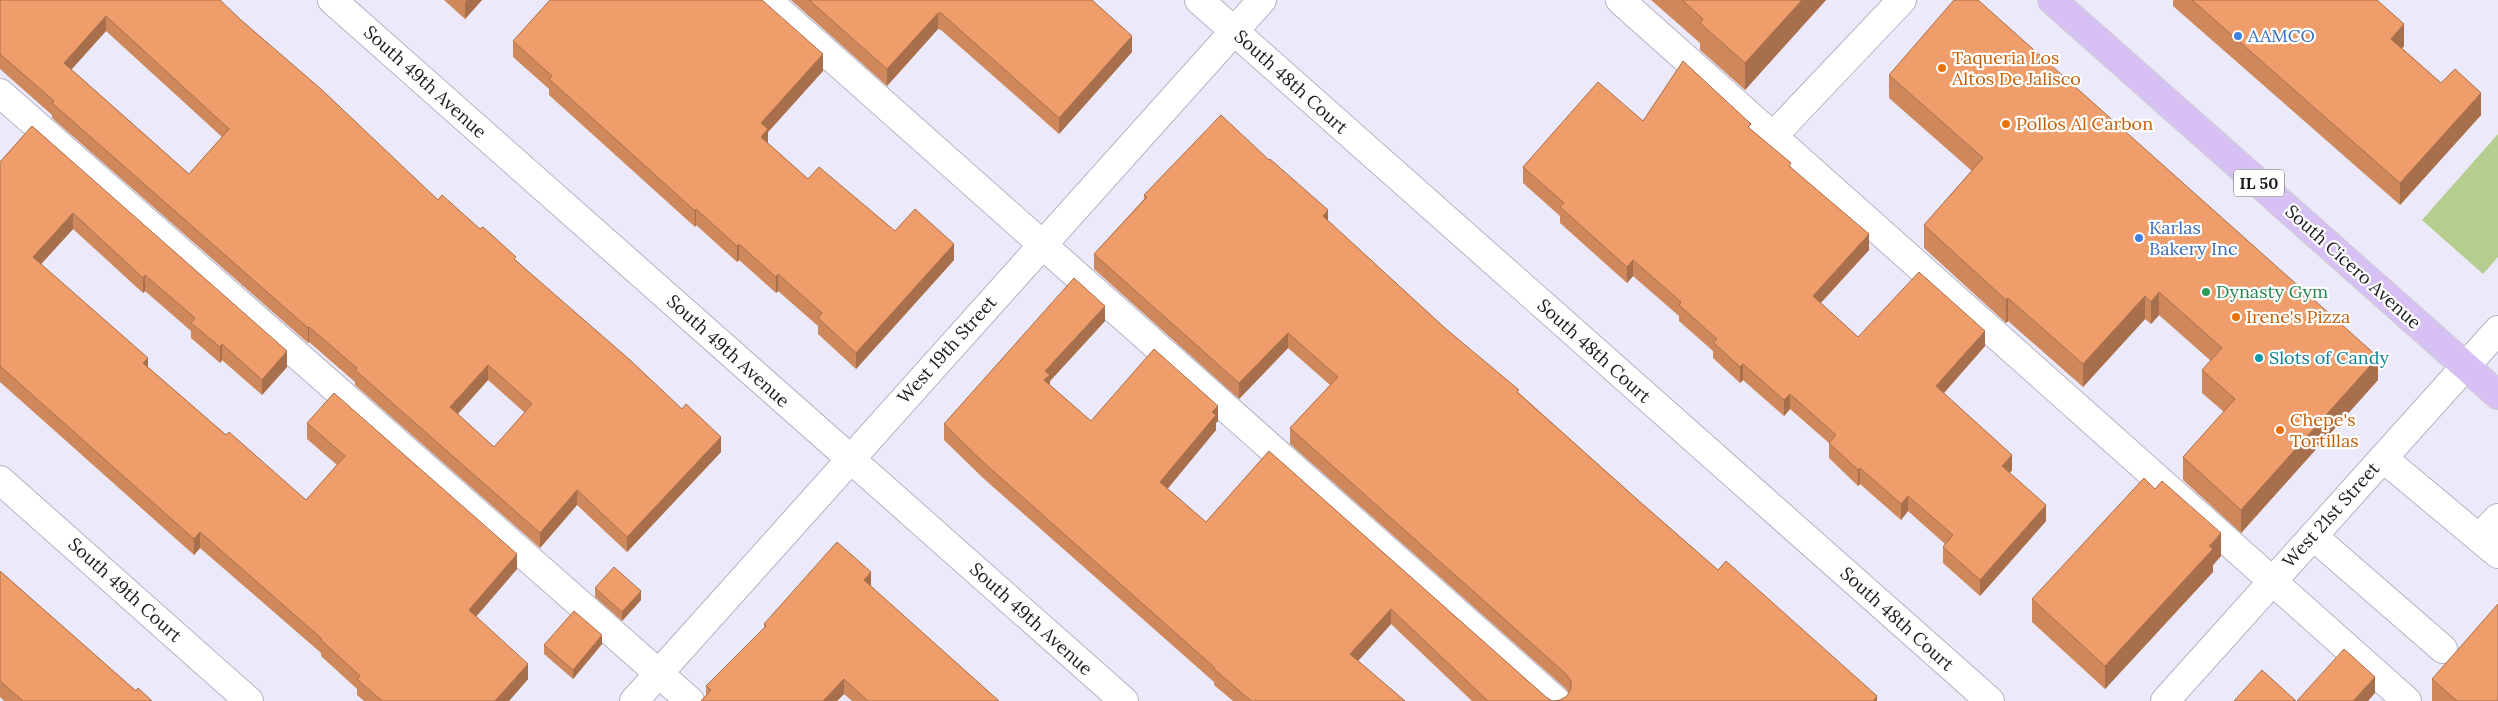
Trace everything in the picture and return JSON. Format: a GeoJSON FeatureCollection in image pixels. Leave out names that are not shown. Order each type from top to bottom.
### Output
{"type":"FeatureCollection","features":[{"type":"Feature","properties":{"kind":"main road","name":"South Cicero Avenue"},"geometry":{"type":"LineString","coordinates":[[2052,0],[2498,395]]}},
{"type":"Feature","properties":{"kind":"street","name":"South 49th Avenue"},"geometry":{"type":"LineString","coordinates":[[332,0],[1124,701]]}},
{"type":"Feature","properties":{"kind":"street"},"geometry":{"type":"LineString","coordinates":[[766,0],[1556,701]]}},
{"type":"Feature","properties":{"kind":"street","name":"South 48th Court"},"geometry":{"type":"LineString","coordinates":[[1199,0],[1990,701]]}},
{"type":"Feature","properties":{"kind":"street","name":"West 19th Street"},"geometry":{"type":"LineString","coordinates":[[634,701],[1262,0]]}},
{"type":"Feature","properties":{"kind":"street"},"geometry":{"type":"LineString","coordinates":[[1620,0],[2407,701]]}},
{"type":"Feature","properties":{"kind":"street"},"geometry":{"type":"LineString","coordinates":[[1773,136],[1902,0]]}},
{"type":"Feature","properties":{"kind":"street"},"geometry":{"type":"LineString","coordinates":[[0,93],[690,701]]}},
{"type":"Feature","properties":{"kind":"street","name":"West 21st Street"},"geometry":{"type":"LineString","coordinates":[[2166,701],[2498,330]]}},
{"type":"Feature","properties":{"kind":"street"},"geometry":{"type":"LineString","coordinates":[[2383,458],[2488,546],[2498,518]]}},
{"type":"Feature","properties":{"kind":"street","name":"South 49th Court"},"geometry":{"type":"LineString","coordinates":[[0,480],[249,701]]}},
{"type":"Feature","properties":{"kind":"street"},"geometry":{"type":"LineString","coordinates":[[2313,536],[2443,650]]}},
{"type":"Feature","properties":{"kind":"green space"},"geometry":{"type":"Polygon","coordinates":[[[2498,134],[2498,257],[2483,274],[2422,220],[2498,134]]]}},
{"type":"Feature","properties":{"kind":"building"},"geometry":{"type":"Polygon","coordinates":[[[0,0],[220,0],[321,89],[438,200],[442,195],[480,229],[483,227],[516,257],[514,259],[630,360],[682,409],[686,404],[721,437],[627,537],[577,490],[540,533],[355,370],[357,368],[308,328],[52,103],[54,101],[0,54],[0,0]],[[106,16],[64,63],[189,174],[229,129],[106,16]],[[488,365],[450,407],[494,447],[532,404],[488,365]]]}},
{"type":"Feature","properties":{"kind":"building"},"geometry":{"type":"Polygon","coordinates":[[[550,0],[762,0],[823,54],[761,123],[768,129],[761,137],[808,179],[819,167],[895,231],[915,209],[954,244],[856,353],[818,318],[822,313],[778,274],[776,277],[739,244],[737,246],[696,209],[695,211],[549,79],[552,76],[513,41],[550,0]]]}},
{"type":"Feature","properties":{"kind":"building"},"geometry":{"type":"Polygon","coordinates":[[[809,0],[1092,0],[1132,36],[1059,118],[941,13],[938,13],[887,69],[809,0]]]}},
{"type":"Feature","properties":{"kind":"building"},"geometry":{"type":"Polygon","coordinates":[[[1682,0],[1802,0],[1745,63],[1700,23],[1703,19],[1682,0]]]}},
{"type":"Feature","properties":{"kind":"building"},"geometry":{"type":"Polygon","coordinates":[[[1954,0],[1978,0],[2378,357],[2241,510],[2183,457],[2235,399],[2202,370],[2222,348],[2159,292],[2151,302],[2145,296],[2083,364],[2008,298],[2006,300],[1924,225],[1983,158],[1889,75],[1954,0]]]}},
{"type":"Feature","properties":{"kind":"building"},"geometry":{"type":"Polygon","coordinates":[[[2192,0],[2377,0],[2404,24],[2391,39],[2441,83],[2455,69],[2481,93],[2400,183],[2192,0]]]}},
{"type":"Feature","properties":{"kind":"building"},"geometry":{"type":"Polygon","coordinates":[[[1683,61],[1751,124],[1748,127],[1791,163],[1789,166],[1869,234],[1813,296],[1858,337],[1919,272],[1985,331],[1936,386],[2012,455],[2002,466],[2046,505],[1980,580],[1943,547],[1953,535],[1908,496],[1901,504],[1860,468],[1858,470],[1829,443],[1836,435],[1790,394],[1784,400],[1743,364],[1740,367],[1713,342],[1717,339],[1679,305],[1681,302],[1633,260],[1627,267],[1560,207],[1564,203],[1523,167],[1598,82],[1643,121],[1683,61]]]}},
{"type":"Feature","properties":{"kind":"building"},"geometry":{"type":"Polygon","coordinates":[[[1221,115],[1269,160],[1328,210],[1323,216],[1446,329],[1519,390],[1517,392],[1718,570],[1726,561],[1877,696],[1873,701],[1552,701],[1560,700],[1567,696],[1571,689],[1571,681],[1566,674],[1290,428],[1338,377],[1288,333],[1239,383],[1094,254],[1147,197],[1144,195],[1221,115]]]}},
{"type":"Feature","properties":{"kind":"building"},"geometry":{"type":"Polygon","coordinates":[[[32,126],[287,351],[262,380],[222,344],[220,347],[191,323],[195,318],[145,275],[143,278],[73,213],[33,257],[148,358],[143,363],[226,435],[229,432],[306,500],[345,456],[307,423],[334,393],[517,554],[469,610],[528,664],[495,701],[382,701],[357,679],[360,676],[322,639],[200,532],[194,539],[0,366],[0,162],[32,126]]]}},
{"type":"Feature","properties":{"kind":"building"},"geometry":{"type":"Polygon","coordinates":[[[1074,278],[1105,306],[1045,371],[1050,375],[1044,380],[1091,421],[1154,349],[1218,406],[1212,412],[1216,415],[1160,482],[1206,522],[1269,451],[1552,701],[1488,701],[1391,609],[1350,654],[1405,701],[1251,701],[983,462],[944,424],[1074,278]]]}},
{"type":"Feature","properties":{"kind":"building"},"geometry":{"type":"Polygon","coordinates":[[[2144,478],[2155,489],[2162,481],[2221,533],[2209,546],[2213,549],[2105,666],[2032,599],[2144,478]]]}},
{"type":"Feature","properties":{"kind":"building"},"geometry":{"type":"Polygon","coordinates":[[[837,542],[871,572],[864,580],[999,701],[868,701],[844,679],[823,701],[701,701],[711,690],[706,686],[766,626],[764,624],[837,542]]]}},
{"type":"Feature","properties":{"kind":"building"},"geometry":{"type":"Polygon","coordinates":[[[614,567],[641,591],[622,612],[595,588],[614,567]]]}},
{"type":"Feature","properties":{"kind":"building"},"geometry":{"type":"Polygon","coordinates":[[[0,571],[136,691],[138,688],[152,701],[23,701],[0,681],[0,571]]]}},
{"type":"Feature","properties":{"kind":"building"},"geometry":{"type":"Polygon","coordinates":[[[2498,604],[2498,701],[2457,701],[2432,679],[2498,604]]]}},
{"type":"Feature","properties":{"kind":"building"},"geometry":{"type":"Polygon","coordinates":[[[574,611],[602,635],[573,670],[544,645],[574,611]]]}},
{"type":"Feature","properties":{"kind":"building"},"geometry":{"type":"Polygon","coordinates":[[[2344,649],[2375,677],[2353,701],[2297,701],[2344,649]]]}},
{"type":"Feature","properties":{"kind":"building"},"geometry":{"type":"Polygon","coordinates":[[[2262,670],[2296,701],[2234,701],[2262,670]]]}},
{"type":"Feature","properties":{"kind":"place","name":"AAMCO"},"geometry":{"type":"Point","coordinates":[2238,36]}},
{"type":"Feature","properties":{"kind":"place","name":"Taqueria Los Altos De Jalisco"},"geometry":{"type":"Point","coordinates":[1942,68]}},
{"type":"Feature","properties":{"kind":"place","name":"Pollos Al Carbon"},"geometry":{"type":"Point","coordinates":[2006,124]}},
{"type":"Feature","properties":{"kind":"place","name":"Karlas Bakery Inc"},"geometry":{"type":"Point","coordinates":[2139,238]}},
{"type":"Feature","properties":{"kind":"place","name":"Dynasty Gym"},"geometry":{"type":"Point","coordinates":[2206,292]}},
{"type":"Feature","properties":{"kind":"place","name":"Irene's Pizza"},"geometry":{"type":"Point","coordinates":[2236,317]}},
{"type":"Feature","properties":{"kind":"place","name":"Slots of Candy"},"geometry":{"type":"Point","coordinates":[2259,358]}},
{"type":"Feature","properties":{"kind":"place","name":"Chepe's Tortillas"},"geometry":{"type":"Point","coordinates":[2280,430]}}]}
